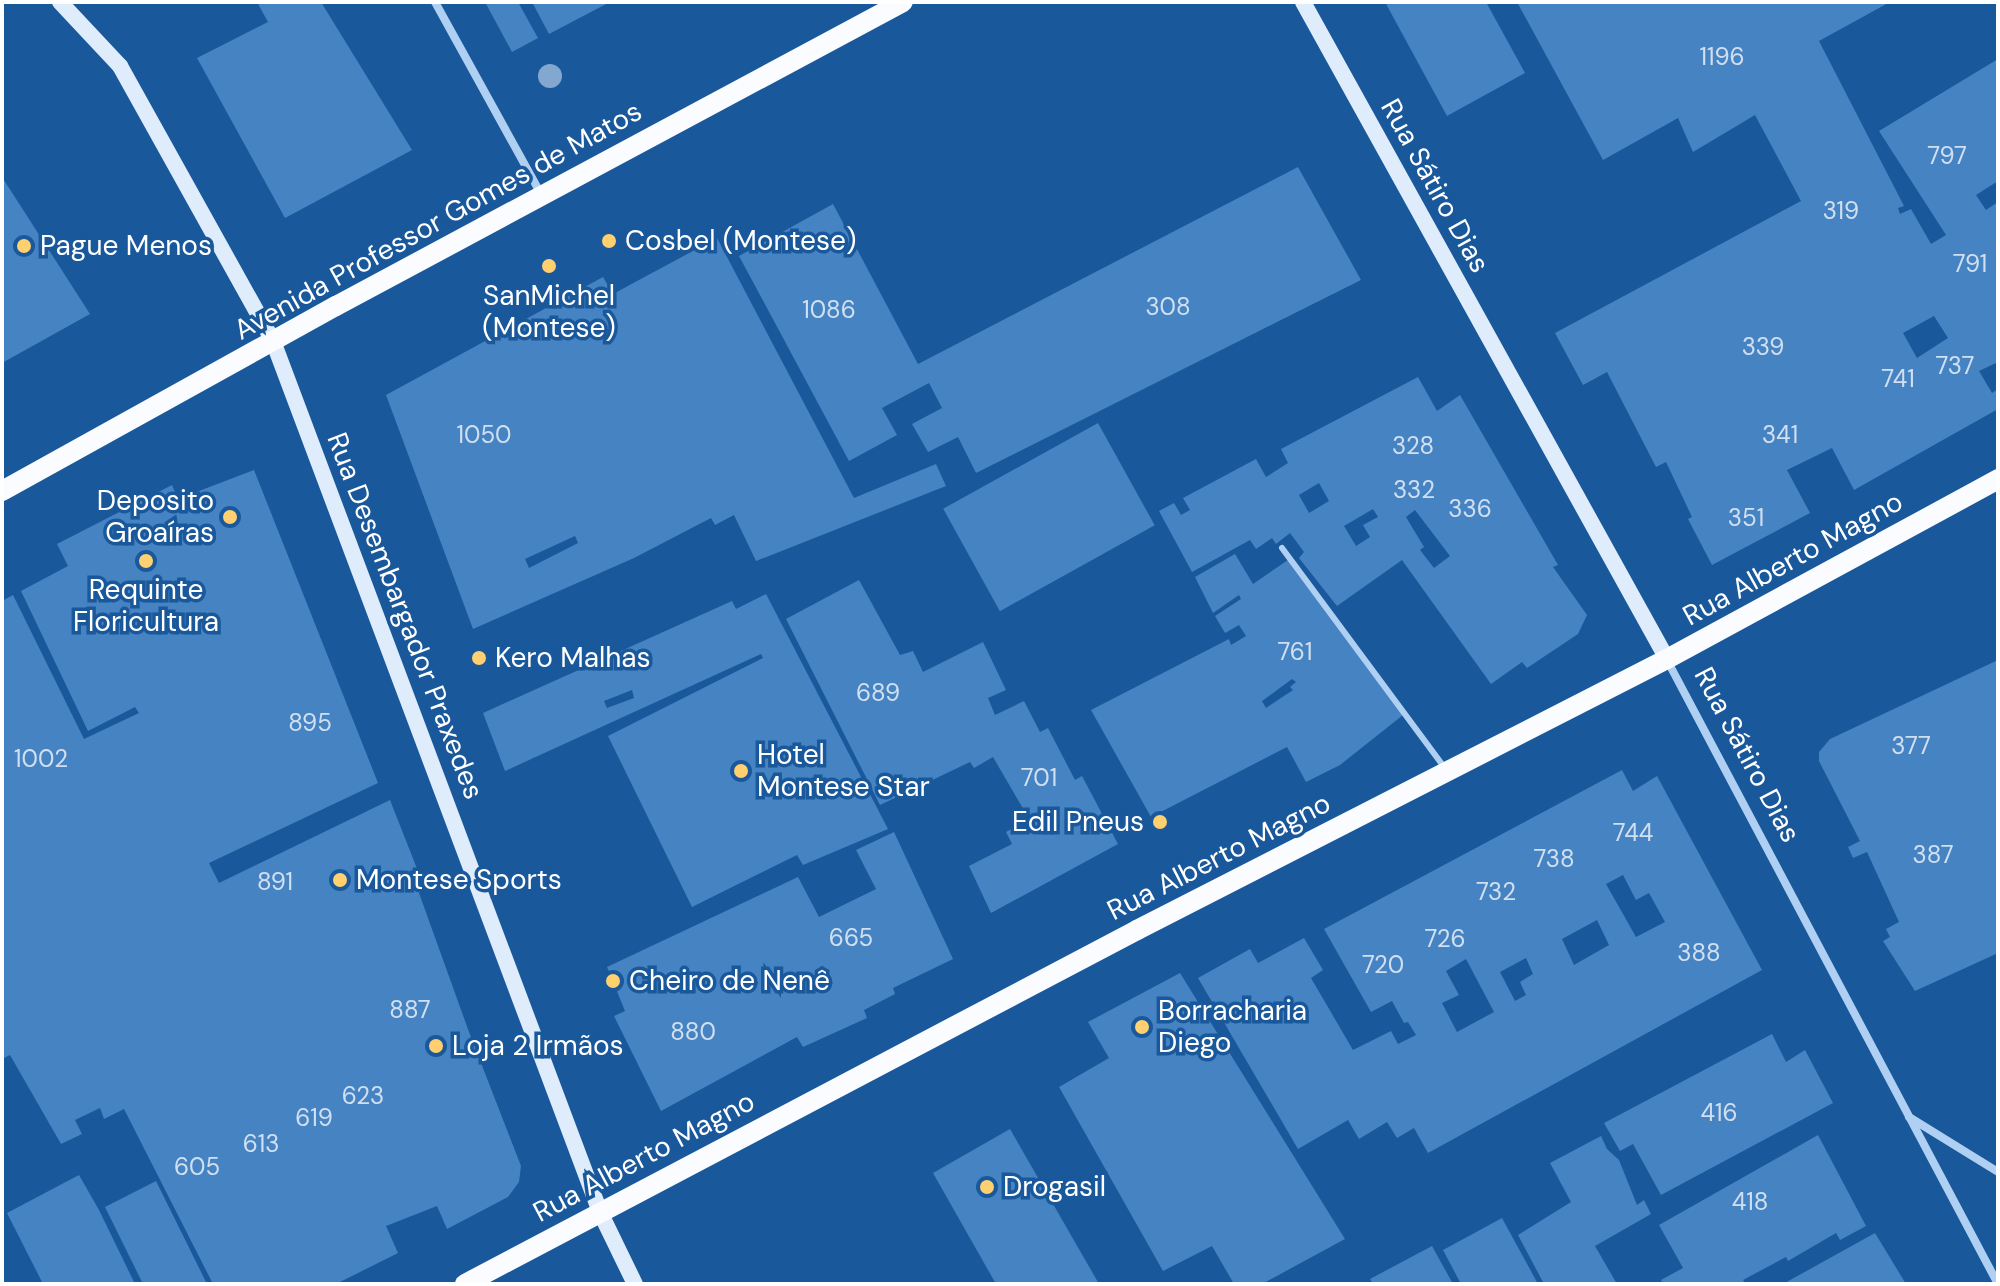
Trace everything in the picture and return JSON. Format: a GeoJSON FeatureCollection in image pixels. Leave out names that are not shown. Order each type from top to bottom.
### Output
{"type":"FeatureCollection","features":[{"type":"Feature","properties":{"kind":"main road","name":"Avenida Professor Gomes de Matos"},"geometry":{"type":"LineString","coordinates":[[2,491],[542,195],[903,2]]}},
{"type":"Feature","properties":{"kind":"main road","name":"Rua Alberto Magno"},"geometry":{"type":"LineString","coordinates":[[465,1284],[1667,659],[1998,479]]}},
{"type":"Feature","properties":{"kind":"street","name":"Rua Desembargador Praxedes"},"geometry":{"type":"LineString","coordinates":[[60,2],[120,66],[273,341],[600,1212],[635,1284]]}},
{"type":"Feature","properties":{"kind":"street"},"geometry":{"type":"LineString","coordinates":[[435,2],[542,195]]}},
{"type":"Feature","properties":{"kind":"street","name":"Rua Sátiro Dias"},"geometry":{"type":"LineString","coordinates":[[1303,2],[1667,659],[1998,1284]]}},
{"type":"Feature","properties":{"kind":"street"},"geometry":{"type":"LineString","coordinates":[[1908,1116],[1998,1172]]}},
{"type":"Feature","properties":{"kind":"lane"},"geometry":{"type":"LineString","coordinates":[[1282,548],[1447,772]]}},
{"type":"Feature","properties":{"kind":"building"},"geometry":{"type":"Polygon","coordinates":[[[257,2],[321,2],[412,150],[285,218],[197,58],[268,22],[257,2]]]}},
{"type":"Feature","properties":{"kind":"building"},"geometry":{"type":"Polygon","coordinates":[[[485,2],[518,2],[538,38],[512,52],[485,2]]]}},
{"type":"Feature","properties":{"kind":"building"},"geometry":{"type":"Polygon","coordinates":[[[532,2],[610,2],[549,34],[532,2]]]}},
{"type":"Feature","properties":{"kind":"building"},"geometry":{"type":"Polygon","coordinates":[[[1385,2],[1486,2],[1525,73],[1447,116],[1385,2]]]}},
{"type":"Feature","properties":{"kind":"building"},"geometry":{"type":"Polygon","coordinates":[[[1517,2],[1890,2],[1819,41],[1904,206],[1898,208],[1900,214],[1911,209],[1931,244],[1946,235],[1879,131],[1998,59],[1998,181],[1976,195],[1986,210],[1998,202],[1998,362],[1979,371],[1992,393],[1998,389],[1998,409],[1854,490],[1832,448],[1787,470],[1810,513],[1712,565],[1688,519],[1692,517],[1666,462],[1656,467],[1607,372],[1583,385],[1555,333],[1801,201],[1755,115],[1693,152],[1678,118],[1603,160],[1517,2]],[[1934,316],[1903,333],[1917,358],[1948,338],[1934,316]]]}},
{"type":"Feature","properties":{"kind":"building"},"geometry":{"type":"Polygon","coordinates":[[[1298,167],[1361,280],[976,473],[958,437],[928,452],[912,424],[942,408],[929,383],[882,408],[897,435],[849,461],[739,256],[833,204],[918,364],[1298,167]]]}},
{"type":"Feature","properties":{"kind":"building","name":"Pague Menos"},"geometry":{"type":"Polygon","coordinates":[[[2,177],[90,314],[2,363],[2,177]]]}},
{"type":"Feature","properties":{"kind":"building"},"geometry":{"type":"Polygon","coordinates":[[[717,238],[854,498],[936,464],[946,486],[756,561],[734,515],[715,525],[711,518],[634,558],[473,629],[386,395],[603,277],[613,294],[717,238]],[[575,536],[525,559],[529,568],[578,543],[575,536]]]}},
{"type":"Feature","properties":{"kind":"building"},"geometry":{"type":"Polygon","coordinates":[[[1418,377],[1437,411],[1460,395],[1558,565],[1553,567],[1587,615],[1578,634],[1527,668],[1522,662],[1491,684],[1402,560],[1337,606],[1299,558],[1304,552],[1290,533],[1276,544],[1272,538],[1256,549],[1250,540],[1192,572],[1159,511],[1174,503],[1181,515],[1190,510],[1183,498],[1256,459],[1266,477],[1288,463],[1281,449],[1418,377]],[[1319,483],[1299,495],[1309,513],[1329,501],[1319,483]],[[1373,509],[1344,526],[1356,546],[1370,537],[1363,525],[1378,517],[1373,509]],[[1415,510],[1406,517],[1424,547],[1420,550],[1434,568],[1450,556],[1415,510]]]}},
{"type":"Feature","properties":{"kind":"building"},"geometry":{"type":"Polygon","coordinates":[[[1098,423],[1155,525],[1000,611],[943,509],[1098,423]]]}},
{"type":"Feature","properties":{"kind":"building"},"geometry":{"type":"Polygon","coordinates":[[[254,470],[378,783],[209,863],[219,883],[390,800],[425,889],[419,893],[521,1166],[519,1182],[508,1197],[447,1229],[437,1206],[386,1226],[398,1253],[336,1284],[213,1284],[124,1109],[104,1119],[100,1108],[75,1120],[82,1134],[61,1144],[10,1055],[2,1059],[2,601],[13,595],[84,739],[139,713],[135,707],[88,731],[21,591],[68,566],[57,544],[172,485],[178,499],[254,470]]]}},
{"type":"Feature","properties":{"kind":"building"},"geometry":{"type":"Polygon","coordinates":[[[1235,554],[1253,584],[1288,560],[1403,715],[1340,765],[1306,782],[1287,747],[1151,817],[1091,710],[1229,639],[1231,645],[1246,636],[1239,625],[1225,633],[1215,616],[1241,599],[1239,595],[1213,613],[1195,577],[1235,554]],[[1292,679],[1262,701],[1266,708],[1293,690],[1290,687],[1296,682],[1292,679]]]}},
{"type":"Feature","properties":{"kind":"building"},"geometry":{"type":"Polygon","coordinates":[[[859,580],[900,655],[913,651],[923,672],[983,642],[1006,690],[988,698],[995,715],[1024,701],[1040,732],[1048,728],[1075,780],[1082,776],[1118,844],[991,913],[969,866],[1012,844],[1006,832],[1029,819],[993,757],[974,768],[970,762],[880,805],[786,619],[859,580]]]}},
{"type":"Feature","properties":{"kind":"building","name":"Hotel Montese Star"},"geometry":{"type":"Polygon","coordinates":[[[766,594],[888,829],[803,865],[797,855],[692,907],[608,736],[763,658],[761,654],[505,771],[483,713],[732,601],[736,609],[766,594]],[[632,690],[604,701],[607,708],[634,698],[632,690]]]}},
{"type":"Feature","properties":{"kind":"building"},"geometry":{"type":"Polygon","coordinates":[[[1998,660],[1998,953],[1915,991],[1883,941],[1890,937],[1886,929],[1899,922],[1867,852],[1853,858],[1848,847],[1860,841],[1819,761],[1819,752],[1830,739],[1998,660]]]}},
{"type":"Feature","properties":{"kind":"building"},"geometry":{"type":"Polygon","coordinates":[[[1622,770],[1633,791],[1657,776],[1762,970],[1428,1153],[1414,1128],[1397,1138],[1387,1122],[1359,1139],[1348,1120],[1298,1149],[1198,978],[1250,949],[1258,963],[1304,938],[1323,970],[1311,978],[1353,1050],[1391,1031],[1398,1044],[1416,1035],[1408,1022],[1404,1023],[1392,1001],[1371,1012],[1324,929],[1622,770]],[[1623,875],[1606,884],[1636,937],[1665,922],[1649,893],[1636,900],[1623,875]],[[1597,920],[1562,939],[1574,965],[1609,945],[1597,920]],[[1526,958],[1500,972],[1515,1001],[1526,995],[1520,982],[1533,974],[1526,958]],[[1466,959],[1446,971],[1459,995],[1442,1003],[1457,1032],[1494,1012],[1466,959]]]}},
{"type":"Feature","properties":{"kind":"building"},"geometry":{"type":"Polygon","coordinates":[[[894,832],[953,959],[893,988],[895,994],[864,1010],[867,1018],[803,1047],[797,1037],[661,1111],[614,1016],[625,1011],[607,967],[798,877],[819,917],[876,889],[856,850],[894,832]]]}},
{"type":"Feature","properties":{"kind":"building"},"geometry":{"type":"Polygon","coordinates":[[[1180,973],[1345,1239],[1262,1284],[1234,1284],[1212,1246],[1163,1271],[1059,1087],[1109,1058],[1088,1022],[1180,973]]]}},
{"type":"Feature","properties":{"kind":"building"},"geometry":{"type":"Polygon","coordinates":[[[1772,1034],[1786,1062],[1805,1050],[1833,1103],[1661,1195],[1633,1144],[1620,1151],[1604,1123],[1772,1034]]]}},
{"type":"Feature","properties":{"kind":"building"},"geometry":{"type":"Polygon","coordinates":[[[1010,1129],[1099,1284],[996,1284],[933,1173],[1010,1129]]]}},
{"type":"Feature","properties":{"kind":"building"},"geometry":{"type":"Polygon","coordinates":[[[1818,1135],[1866,1226],[1840,1240],[1836,1233],[1788,1261],[1786,1257],[1743,1280],[1746,1284],[1663,1284],[1661,1280],[1683,1268],[1659,1225],[1818,1135]]]}},
{"type":"Feature","properties":{"kind":"building"},"geometry":{"type":"Polygon","coordinates":[[[1601,1136],[1607,1149],[1619,1160],[1637,1205],[1644,1200],[1651,1214],[1595,1246],[1617,1284],[1544,1284],[1518,1235],[1571,1202],[1550,1163],[1601,1136]]]}},
{"type":"Feature","properties":{"kind":"building"},"geometry":{"type":"Polygon","coordinates":[[[79,1175],[135,1284],[43,1284],[7,1213],[79,1175]]]}},
{"type":"Feature","properties":{"kind":"building"},"geometry":{"type":"Polygon","coordinates":[[[156,1181],[207,1284],[143,1284],[105,1207],[156,1181]]]}},
{"type":"Feature","properties":{"kind":"building"},"geometry":{"type":"Polygon","coordinates":[[[1502,1218],[1538,1284],[1461,1284],[1443,1250],[1502,1218]]]}},
{"type":"Feature","properties":{"kind":"building"},"geometry":{"type":"Polygon","coordinates":[[[1875,1233],[1906,1284],[1783,1284],[1875,1233]]]}},
{"type":"Feature","properties":{"kind":"building"},"geometry":{"type":"Polygon","coordinates":[[[1432,1246],[1453,1284],[1373,1284],[1370,1279],[1432,1246]]]}},
{"type":"Feature","properties":{"kind":"place","name":"Cosbel (Montese)"},"geometry":{"type":"Point","coordinates":[609,241]}},
{"type":"Feature","properties":{"kind":"place","name":"Pague Menos"},"geometry":{"type":"Point","coordinates":[24,246]}},
{"type":"Feature","properties":{"kind":"place","name":"SanMichel (Montese)"},"geometry":{"type":"Point","coordinates":[549,266]}},
{"type":"Feature","properties":{"kind":"place","name":"Deposito Groaíras"},"geometry":{"type":"Point","coordinates":[230,517]}},
{"type":"Feature","properties":{"kind":"place","name":"Requinte Floricultura"},"geometry":{"type":"Point","coordinates":[146,561]}},
{"type":"Feature","properties":{"kind":"place","name":"Kero Malhas"},"geometry":{"type":"Point","coordinates":[479,658]}},
{"type":"Feature","properties":{"kind":"place","name":"Hotel Montese Star"},"geometry":{"type":"Point","coordinates":[741,771]}},
{"type":"Feature","properties":{"kind":"place","name":"Edil Pneus"},"geometry":{"type":"Point","coordinates":[1160,822]}},
{"type":"Feature","properties":{"kind":"place","name":"Montese Sports"},"geometry":{"type":"Point","coordinates":[340,880]}},
{"type":"Feature","properties":{"kind":"place","name":"Cheiro de Nenê"},"geometry":{"type":"Point","coordinates":[613,981]}},
{"type":"Feature","properties":{"kind":"place","name":"Borracharia Diego"},"geometry":{"type":"Point","coordinates":[1142,1027]}},
{"type":"Feature","properties":{"kind":"place","name":"Loja 2 Irmãos"},"geometry":{"type":"Point","coordinates":[436,1046]}},
{"type":"Feature","properties":{"kind":"place","name":"Drogasil"},"geometry":{"type":"Point","coordinates":[987,1187]}}]}
